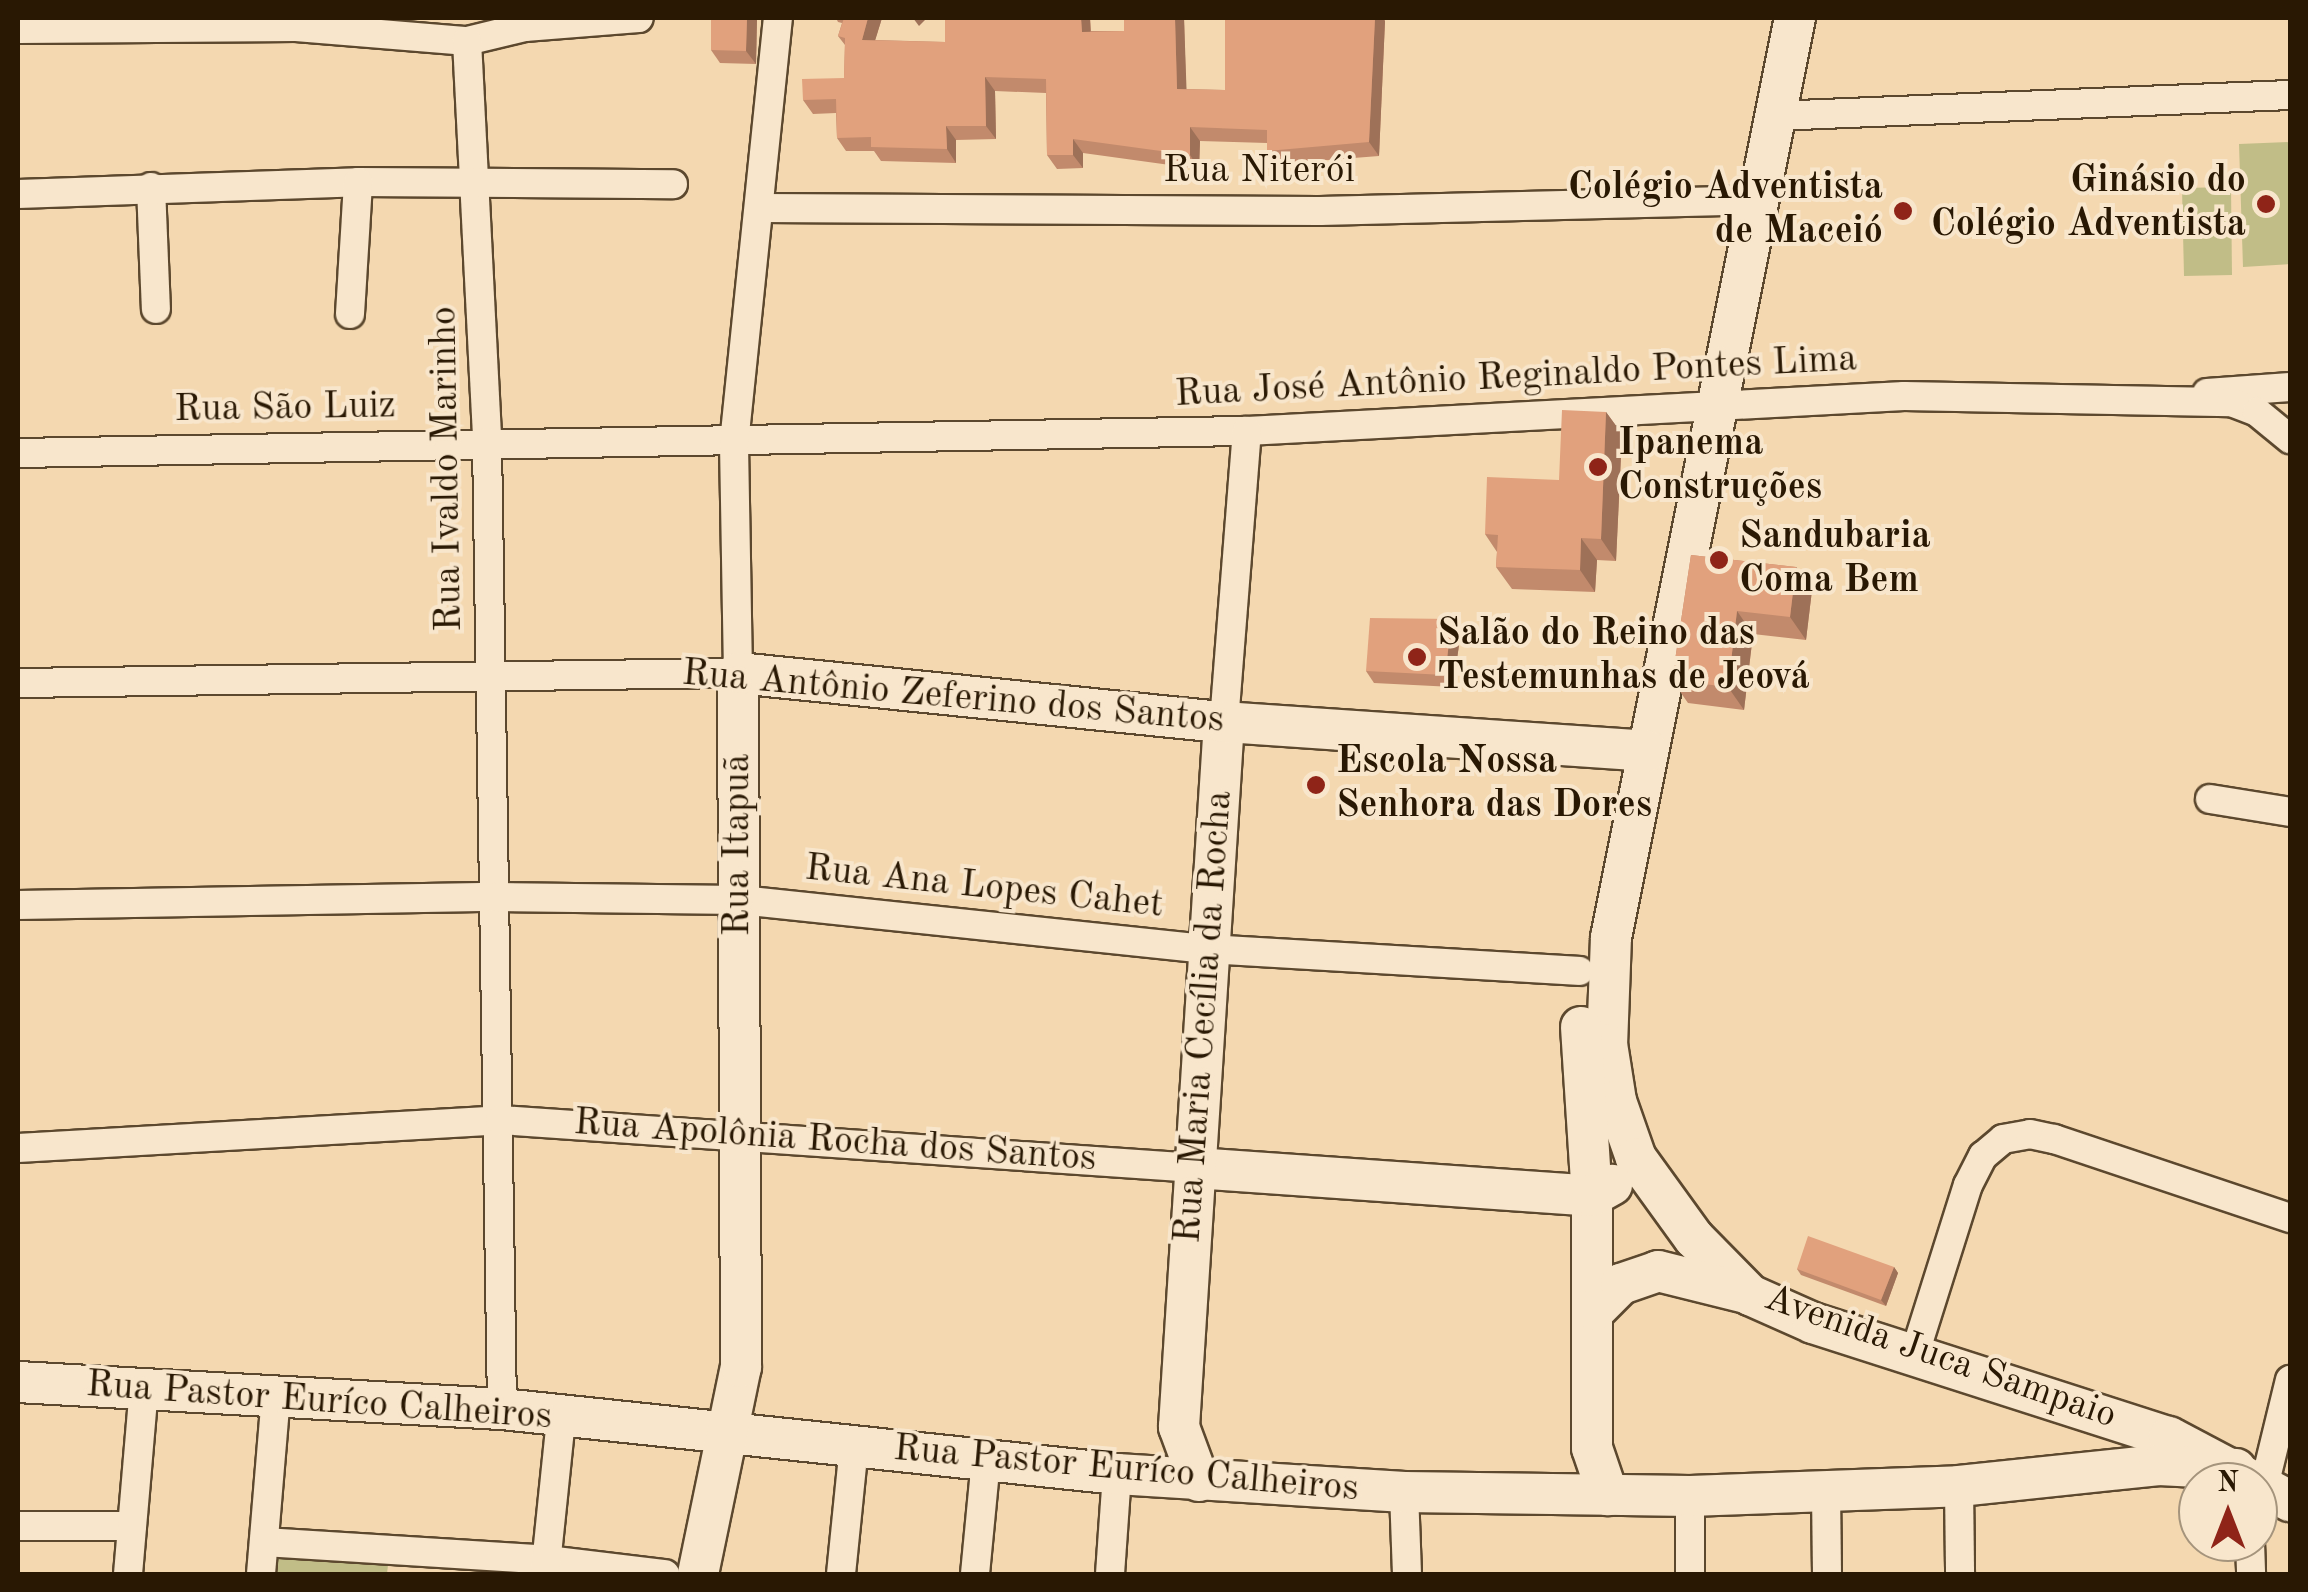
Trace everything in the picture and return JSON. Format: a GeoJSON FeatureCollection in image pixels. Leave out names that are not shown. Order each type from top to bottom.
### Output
{"type":"FeatureCollection","features":[{"type":"Feature","properties":{"kind":"main road","name":"Avenida Juca Sampaio"},"geometry":{"type":"LineString","coordinates":[[1589,1495],[1595,1310],[1579,971],[1688,560],[1692,509],[1795,18]]}},
{"type":"Feature","properties":{"kind":"main road","name":"Rua Antônio Zeferino dos Santos"},"geometry":{"type":"LineString","coordinates":[[738,673],[1224,722],[1636,749]]}},
{"type":"Feature","properties":{"kind":"main road","name":"Rua Itapuã"},"geometry":{"type":"LineString","coordinates":[[698,1574],[741,1367],[738,673]]}},
{"type":"Feature","properties":{"kind":"main road","name":"Rua Maria Cecília da Rocha"},"geometry":{"type":"LineString","coordinates":[[1199,1481],[1179,1427],[1224,722]]}},
{"type":"Feature","properties":{"kind":"main road","name":"Avenida Juca Sampaio"},"geometry":{"type":"LineString","coordinates":[[1636,749],[1606,976],[1616,1101],[1636,1158],[1694,1238],[1750,1295],[1914,1356],[2082,1406],[2201,1462]]}},
{"type":"Feature","properties":{"kind":"main road"},"geometry":{"type":"LineString","coordinates":[[1592,1196],[1621,1178],[1636,1158]]}},
{"type":"Feature","properties":{"kind":"main road","name":"Rua Apolônia Rocha dos Santos"},"geometry":{"type":"LineString","coordinates":[[1195,1168],[1592,1196]]}},
{"type":"Feature","properties":{"kind":"main road"},"geometry":{"type":"LineString","coordinates":[[1595,1310],[1620,1284],[1658,1271],[1750,1295]]}},
{"type":"Feature","properties":{"kind":"main road","name":"Rua Pastor Euríco Calheiros"},"geometry":{"type":"LineString","coordinates":[[18,1382],[502,1409],[561,1419],[986,1458],[1135,1476],[1404,1492],[1690,1496],[1959,1486],[2159,1464],[2178,1469]]}},
{"type":"Feature","properties":{"kind":"main road"},"geometry":{"type":"LineString","coordinates":[[2074,1474],[2091,1440],[2082,1406]]}},
{"type":"Feature","properties":{"kind":"main road"},"geometry":{"type":"LineString","coordinates":[[1135,1476],[1179,1427]]}},
{"type":"Feature","properties":{"kind":"street"},"geometry":{"type":"LineString","coordinates":[[18,29],[186,22],[467,41],[525,27],[624,18]]}},
{"type":"Feature","properties":{"kind":"street","name":"Rua Itapuã"},"geometry":{"type":"LineString","coordinates":[[738,673],[734,444],[762,208],[778,18]]}},
{"type":"Feature","properties":{"kind":"street","name":"Rua Ivaldo Marinho"},"geometry":{"type":"LineString","coordinates":[[467,41],[479,182],[487,442],[502,1409]]}},
{"type":"Feature","properties":{"kind":"street"},"geometry":{"type":"LineString","coordinates":[[1774,116],[2290,96]]}},
{"type":"Feature","properties":{"kind":"street"},"geometry":{"type":"LineString","coordinates":[[350,314],[358,182]]}},
{"type":"Feature","properties":{"kind":"street"},"geometry":{"type":"LineString","coordinates":[[18,194],[358,182],[674,184]]}},
{"type":"Feature","properties":{"kind":"street"},"geometry":{"type":"LineString","coordinates":[[151,187],[156,309]]}},
{"type":"Feature","properties":{"kind":"street","name":"Rua Niterói"},"geometry":{"type":"LineString","coordinates":[[762,208],[1320,211],[1756,200]]}},
{"type":"Feature","properties":{"kind":"street"},"geometry":{"type":"LineString","coordinates":[[2191,397],[2255,384],[2290,386]]}},
{"type":"Feature","properties":{"kind":"street","name":"Rua José Antônio Reginaldo Pontes Lima"},"geometry":{"type":"LineString","coordinates":[[734,444],[1247,431],[1904,396],[2191,397],[2257,412],[2290,439]]}},
{"type":"Feature","properties":{"kind":"street","name":"Rua Maria Cecília da Rocha"},"geometry":{"type":"LineString","coordinates":[[1224,722],[1247,431]]}},
{"type":"Feature","properties":{"kind":"street","name":"Rua São Luiz"},"geometry":{"type":"LineString","coordinates":[[18,453],[487,442],[734,444]]}},
{"type":"Feature","properties":{"kind":"street","name":"Rua Antônio Zeferino dos Santos"},"geometry":{"type":"LineString","coordinates":[[18,684],[490,673],[738,673]]}},
{"type":"Feature","properties":{"kind":"street"},"geometry":{"type":"LineString","coordinates":[[2210,798],[2290,812]]}},
{"type":"Feature","properties":{"kind":"street"},"geometry":{"type":"LineString","coordinates":[[18,905],[496,896],[740,900]]}},
{"type":"Feature","properties":{"kind":"street","name":"Rua Ana Lopes Cahet"},"geometry":{"type":"LineString","coordinates":[[740,900],[1209,949],[1579,971]]}},
{"type":"Feature","properties":{"kind":"street","name":"Rua Apolônia Rocha dos Santos"},"geometry":{"type":"LineString","coordinates":[[18,1148],[500,1120],[738,1132],[1195,1168]]}},
{"type":"Feature","properties":{"kind":"street"},"geometry":{"type":"LineString","coordinates":[[1914,1356],[1968,1185],[1983,1156],[2003,1139],[2030,1134],[2089,1149],[2290,1218]]}},
{"type":"Feature","properties":{"kind":"street"},"geometry":{"type":"LineString","coordinates":[[2270,1462],[2290,1380]]}},
{"type":"Feature","properties":{"kind":"street"},"geometry":{"type":"LineString","coordinates":[[128,1574],[144,1390]]}},
{"type":"Feature","properties":{"kind":"street"},"geometry":{"type":"LineString","coordinates":[[261,1574],[276,1396]]}},
{"type":"Feature","properties":{"kind":"street"},"geometry":{"type":"LineString","coordinates":[[546,1567],[561,1419]]}},
{"type":"Feature","properties":{"kind":"street"},"geometry":{"type":"LineString","coordinates":[[840,1574],[854,1447]]}},
{"type":"Feature","properties":{"kind":"street"},"geometry":{"type":"LineString","coordinates":[[975,1574],[986,1458]]}},
{"type":"Feature","properties":{"kind":"street"},"geometry":{"type":"LineString","coordinates":[[1110,1574],[1135,1476]]}},
{"type":"Feature","properties":{"kind":"street"},"geometry":{"type":"LineString","coordinates":[[1959,1486],[1960,1574]]}},
{"type":"Feature","properties":{"kind":"street"},"geometry":{"type":"LineString","coordinates":[[1826,1491],[1828,1574]]}},
{"type":"Feature","properties":{"kind":"street"},"geometry":{"type":"LineString","coordinates":[[1404,1492],[1406,1574]]}},
{"type":"Feature","properties":{"kind":"street"},"geometry":{"type":"LineString","coordinates":[[1690,1496],[1690,1574]]}},
{"type":"Feature","properties":{"kind":"street"},"geometry":{"type":"LineString","coordinates":[[18,1526],[132,1526]]}},
{"type":"Feature","properties":{"kind":"street"},"geometry":{"type":"LineString","coordinates":[[264,1542],[411,1563],[665,1574]]}},
{"type":"Feature","properties":{"kind":"shaded area","name":"Ginásio do Colégio Adventista"},"geometry":{"type":"Polygon","coordinates":[[[2290,142],[2290,264],[2243,267],[2239,144],[2290,142]]]}},
{"type":"Feature","properties":{"kind":"shaded area"},"geometry":{"type":"Polygon","coordinates":[[[2231,187],[2232,275],[2184,276],[2182,188],[2231,187]]]}},
{"type":"Feature","properties":{"kind":"shaded area"},"geometry":{"type":"Polygon","coordinates":[[[266,1555],[388,1565],[387,1574],[264,1574],[266,1555]]]}},
{"type":"Feature","properties":{"kind":"building"},"geometry":{"type":"Polygon","coordinates":[[[711,18],[747,18],[746,51],[711,50],[711,18]]]}},
{"type":"Feature","properties":{"kind":"building"},"geometry":{"type":"Polygon","coordinates":[[[844,18],[868,18],[862,40],[945,42],[945,18],[1081,18],[1082,32],[1124,31],[1124,18],[1175,18],[1177,89],[1225,90],[1225,18],[1375,18],[1369,142],[1267,151],[1267,130],[1190,127],[1190,155],[1073,139],[1073,155],[1047,155],[1046,79],[985,77],[986,126],[946,126],[947,149],[871,147],[871,137],[837,138],[836,99],[803,100],[802,79],[844,78],[845,38],[838,36],[844,18]]]}},
{"type":"Feature","properties":{"kind":"building"},"geometry":{"type":"Polygon","coordinates":[[[1562,410],[1606,412],[1601,539],[1581,538],[1580,570],[1496,567],[1498,535],[1485,534],[1487,477],[1559,480],[1562,410]]]}},
{"type":"Feature","properties":{"kind":"building"},"geometry":{"type":"Polygon","coordinates":[[[1691,555],[1796,567],[1790,617],[1737,611],[1728,687],[1672,680],[1691,555]]]}},
{"type":"Feature","properties":{"kind":"building","name":"Salão do Reino das Testemunhas de Jeová"},"geometry":{"type":"Polygon","coordinates":[[[1370,618],[1452,619],[1445,675],[1366,671],[1370,618]]]}},
{"type":"Feature","properties":{"kind":"building"},"geometry":{"type":"Polygon","coordinates":[[[1808,1236],[1894,1267],[1881,1300],[1797,1269],[1808,1236]]]}},
{"type":"Feature","properties":{"kind":"place","name":"Ginásio do Colégio Adventista"},"geometry":{"type":"Point","coordinates":[2266,204]}},
{"type":"Feature","properties":{"kind":"place","name":"Colégio Adventista de Maceió"},"geometry":{"type":"Point","coordinates":[1903,211]}},
{"type":"Feature","properties":{"kind":"place","name":"Ipanema Construções"},"geometry":{"type":"Point","coordinates":[1598,467]}},
{"type":"Feature","properties":{"kind":"place","name":"Sandubaria Coma Bem"},"geometry":{"type":"Point","coordinates":[1719,560]}},
{"type":"Feature","properties":{"kind":"place","name":"Salão do Reino das Testemunhas de Jeová"},"geometry":{"type":"Point","coordinates":[1417,657]}},
{"type":"Feature","properties":{"kind":"place","name":"Escola Nossa Senhora das Dores"},"geometry":{"type":"Point","coordinates":[1316,785]}}]}
